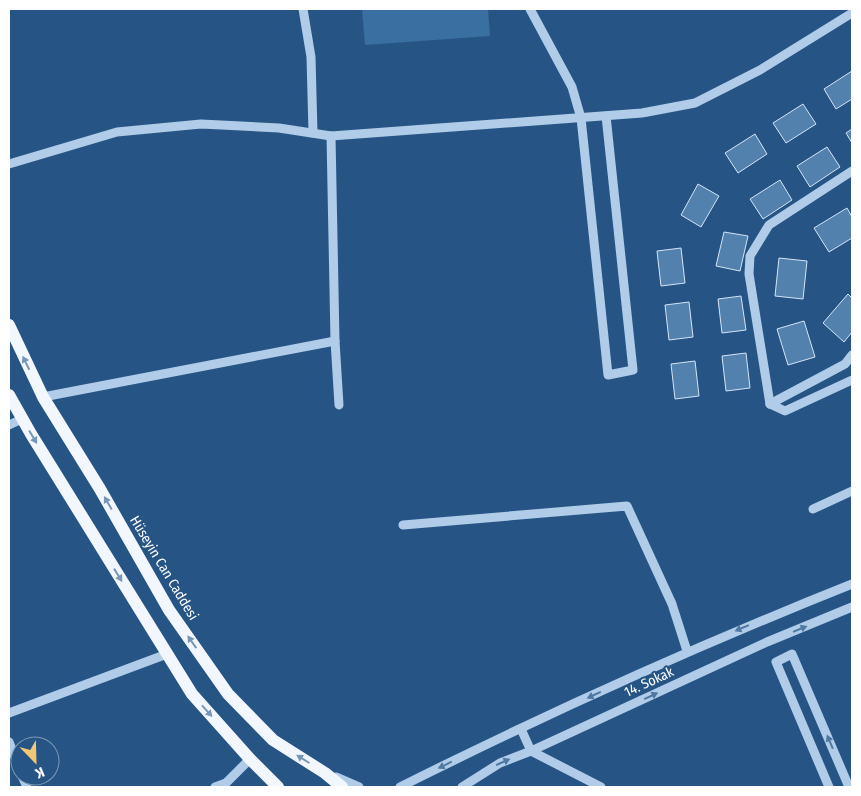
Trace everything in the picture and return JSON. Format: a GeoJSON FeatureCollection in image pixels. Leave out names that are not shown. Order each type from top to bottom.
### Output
{"type":"FeatureCollection","features":[{"type":"Feature","properties":{"kind":"main road","name":"Hüseyin Can Caddesi"},"geometry":{"type":"LineString","coordinates":[[9,325],[44,397],[169,610],[228,694],[273,740],[325,773],[342,787]]}},
{"type":"Feature","properties":{"kind":"main road"},"geometry":{"type":"LineString","coordinates":[[9,395],[192,694],[250,759],[278,787]]}},
{"type":"Feature","properties":{"kind":"street"},"geometry":{"type":"LineString","coordinates":[[303,9],[311,57],[313,133]]}},
{"type":"Feature","properties":{"kind":"street"},"geometry":{"type":"LineString","coordinates":[[530,9],[572,87],[581,118],[608,375],[633,370],[606,116]]}},
{"type":"Feature","properties":{"kind":"street"},"geometry":{"type":"LineString","coordinates":[[9,164],[118,132],[201,124],[279,128],[331,136],[642,113],[695,103],[760,70],[852,13]]}},
{"type":"Feature","properties":{"kind":"street"},"geometry":{"type":"LineString","coordinates":[[331,136],[335,341],[339,405]]}},
{"type":"Feature","properties":{"kind":"street"},"geometry":{"type":"LineString","coordinates":[[770,404],[749,274],[750,256],[768,225],[852,171]]}},
{"type":"Feature","properties":{"kind":"street"},"geometry":{"type":"LineString","coordinates":[[44,397],[335,341]]}},
{"type":"Feature","properties":{"kind":"street"},"geometry":{"type":"LineString","coordinates":[[770,404],[844,364],[852,355]]}},
{"type":"Feature","properties":{"kind":"street"},"geometry":{"type":"LineString","coordinates":[[770,404],[785,411],[852,380]]}},
{"type":"Feature","properties":{"kind":"street"},"geometry":{"type":"LineString","coordinates":[[9,425],[22,419]]}},
{"type":"Feature","properties":{"kind":"street"},"geometry":{"type":"LineString","coordinates":[[813,509],[852,491]]}},
{"type":"Feature","properties":{"kind":"street"},"geometry":{"type":"LineString","coordinates":[[403,525],[627,506],[672,604],[687,651]]}},
{"type":"Feature","properties":{"kind":"street","name":"14. Sokak"},"geometry":{"type":"LineString","coordinates":[[392,787],[401,787],[687,651],[852,584]]}},
{"type":"Feature","properties":{"kind":"street","name":"14. Sokak"},"geometry":{"type":"LineString","coordinates":[[462,787],[500,763],[531,751],[767,642],[852,607]]}},
{"type":"Feature","properties":{"kind":"street"},"geometry":{"type":"LineString","coordinates":[[9,714],[167,654]]}},
{"type":"Feature","properties":{"kind":"street"},"geometry":{"type":"LineString","coordinates":[[829,787],[776,662],[792,654],[848,785]]}},
{"type":"Feature","properties":{"kind":"street"},"geometry":{"type":"LineString","coordinates":[[521,729],[531,751],[602,787]]}},
{"type":"Feature","properties":{"kind":"street"},"geometry":{"type":"LineString","coordinates":[[215,787],[226,784],[250,759]]}},
{"type":"Feature","properties":{"kind":"street"},"geometry":{"type":"LineString","coordinates":[[325,773],[359,787]]}},
{"type":"Feature","properties":{"kind":"shaded area"},"geometry":{"type":"Polygon","coordinates":[[[362,9],[488,9],[490,36],[365,45],[362,9]]]}},
{"type":"Feature","properties":{"kind":"building"},"geometry":{"type":"Polygon","coordinates":[[[852,71],[852,99],[836,109],[824,89],[852,71]]]}},
{"type":"Feature","properties":{"kind":"building"},"geometry":{"type":"Polygon","coordinates":[[[803,104],[816,124],[786,143],[773,123],[803,104]]]}},
{"type":"Feature","properties":{"kind":"building"},"geometry":{"type":"Polygon","coordinates":[[[852,129],[852,143],[846,133],[852,129]]]}},
{"type":"Feature","properties":{"kind":"building"},"geometry":{"type":"Polygon","coordinates":[[[755,134],[767,154],[738,173],[725,153],[755,134]]]}},
{"type":"Feature","properties":{"kind":"building"},"geometry":{"type":"Polygon","coordinates":[[[827,147],[840,167],[810,187],[797,166],[827,147]]]}},
{"type":"Feature","properties":{"kind":"building"},"geometry":{"type":"Polygon","coordinates":[[[780,180],[792,200],[763,219],[750,199],[780,180]]]}},
{"type":"Feature","properties":{"kind":"building"},"geometry":{"type":"Polygon","coordinates":[[[698,184],[719,196],[701,227],[681,215],[698,184]]]}},
{"type":"Feature","properties":{"kind":"building"},"geometry":{"type":"Polygon","coordinates":[[[847,208],[852,217],[852,238],[829,252],[814,228],[847,208]]]}},
{"type":"Feature","properties":{"kind":"building"},"geometry":{"type":"Polygon","coordinates":[[[724,232],[748,236],[740,271],[716,266],[724,232]]]}},
{"type":"Feature","properties":{"kind":"building"},"geometry":{"type":"Polygon","coordinates":[[[681,248],[685,283],[661,286],[657,251],[681,248]]]}},
{"type":"Feature","properties":{"kind":"building"},"geometry":{"type":"Polygon","coordinates":[[[779,258],[807,261],[803,299],[775,296],[779,258]]]}},
{"type":"Feature","properties":{"kind":"building"},"geometry":{"type":"Polygon","coordinates":[[[848,294],[852,298],[852,332],[844,342],[823,323],[848,294]]]}},
{"type":"Feature","properties":{"kind":"building"},"geometry":{"type":"Polygon","coordinates":[[[741,296],[746,330],[722,333],[718,299],[741,296]]]}},
{"type":"Feature","properties":{"kind":"building"},"geometry":{"type":"Polygon","coordinates":[[[689,302],[693,337],[669,340],[665,305],[689,302]]]}},
{"type":"Feature","properties":{"kind":"building"},"geometry":{"type":"Polygon","coordinates":[[[804,321],[815,357],[788,365],[777,329],[804,321]]]}},
{"type":"Feature","properties":{"kind":"building"},"geometry":{"type":"Polygon","coordinates":[[[746,353],[750,388],[726,391],[722,356],[746,353]]]}},
{"type":"Feature","properties":{"kind":"building"},"geometry":{"type":"Polygon","coordinates":[[[695,361],[699,396],[675,399],[671,364],[695,361]]]}}]}
